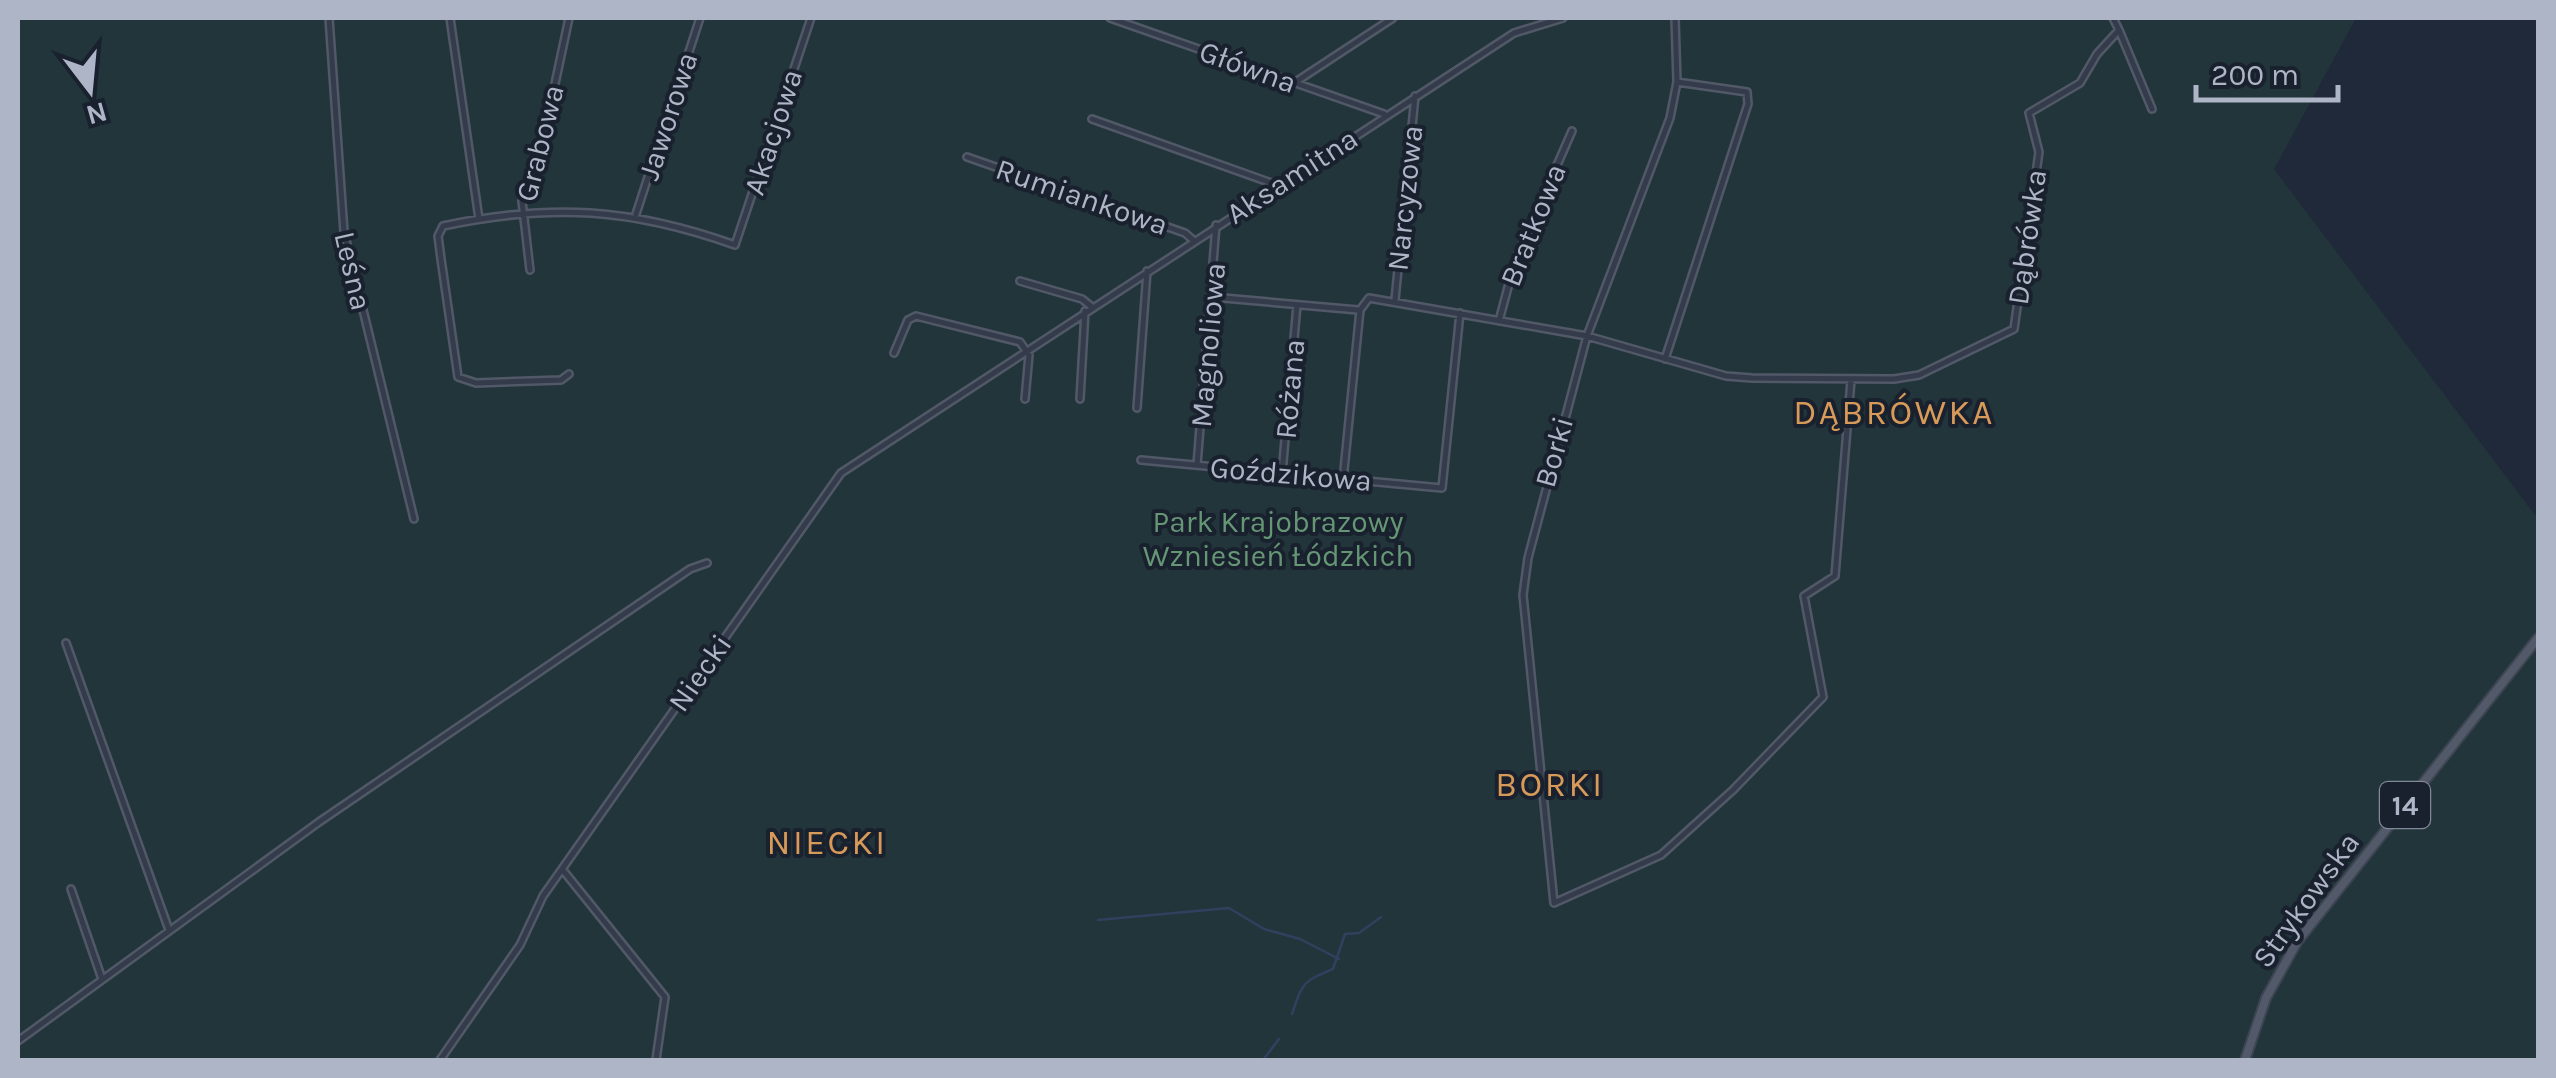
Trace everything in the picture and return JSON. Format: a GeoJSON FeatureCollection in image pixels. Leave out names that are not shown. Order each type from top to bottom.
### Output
{"type":"FeatureCollection","features":[{"type":"Feature","properties":{"kind":"main road","name":"Strykowska"},"geometry":{"type":"LineString","coordinates":[[2245,1060],[2266,998],[2297,942],[2538,638]]}},
{"type":"Feature","properties":{"kind":"street","name":"Leśna"},"geometry":{"type":"LineString","coordinates":[[329,18],[341,214],[414,520]]}},
{"type":"Feature","properties":{"kind":"street"},"geometry":{"type":"LineString","coordinates":[[450,18],[479,218]]}},
{"type":"Feature","properties":{"kind":"street","name":"Grabowa"},"geometry":{"type":"LineString","coordinates":[[530,270],[522,201],[546,126],[570,18]]}},
{"type":"Feature","properties":{"kind":"street","name":"Jaworowa"},"geometry":{"type":"LineString","coordinates":[[636,216],[700,18]]}},
{"type":"Feature","properties":{"kind":"street","name":"Akacjowa"},"geometry":{"type":"LineString","coordinates":[[636,216],[735,245],[811,18]]}},
{"type":"Feature","properties":{"kind":"street","name":"Główna"},"geometry":{"type":"LineString","coordinates":[[1110,18],[1387,114]]}},
{"type":"Feature","properties":{"kind":"street"},"geometry":{"type":"LineString","coordinates":[[1294,83],[1393,18]]}},
{"type":"Feature","properties":{"kind":"street","name":"Aksamitna"},"geometry":{"type":"LineString","coordinates":[[1027,350],[1517,31],[1563,18]]}},
{"type":"Feature","properties":{"kind":"street","name":"Borki"},"geometry":{"type":"LineString","coordinates":[[1675,18],[1678,82],[1653,169],[1587,336],[1536,516],[1522,594],[1554,902],[1662,855],[1823,696],[1804,596],[1836,576],[1851,380]]}},
{"type":"Feature","properties":{"kind":"street"},"geometry":{"type":"LineString","coordinates":[[2113,18],[2152,109]]}},
{"type":"Feature","properties":{"kind":"street","name":"Dąbrówka"},"geometry":{"type":"LineString","coordinates":[[1396,300],[1587,336],[1726,376],[1851,380],[1918,375],[2013,332],[2038,156],[2030,111],[2082,81],[2097,54],[2119,30]]}},
{"type":"Feature","properties":{"kind":"street"},"geometry":{"type":"LineString","coordinates":[[1664,360],[1748,104],[1747,92],[1678,82]]}},
{"type":"Feature","properties":{"kind":"street","name":"Narcyzowa"},"geometry":{"type":"LineString","coordinates":[[1396,300],[1415,96]]}},
{"type":"Feature","properties":{"kind":"street"},"geometry":{"type":"LineString","coordinates":[[1092,119],[1277,185]]}},
{"type":"Feature","properties":{"kind":"street","name":"Bratkowa"},"geometry":{"type":"LineString","coordinates":[[1499,321],[1515,261],[1572,131]]}},
{"type":"Feature","properties":{"kind":"street","name":"Rumiankowa"},"geometry":{"type":"LineString","coordinates":[[968,156],[1186,233],[1194,240]]}},
{"type":"Feature","properties":{"kind":"street"},"geometry":{"type":"LineString","coordinates":[[569,374],[561,380],[476,383],[458,378],[438,236],[444,226],[479,218],[565,211],[636,216]]}},
{"type":"Feature","properties":{"kind":"street","name":"Magnoliowa"},"geometry":{"type":"LineString","coordinates":[[1197,465],[1216,225]]}},
{"type":"Feature","properties":{"kind":"street"},"geometry":{"type":"LineString","coordinates":[[1136,408],[1147,270]]}},
{"type":"Feature","properties":{"kind":"street"},"geometry":{"type":"LineString","coordinates":[[1020,281],[1082,299],[1089,309],[1080,399]]}},
{"type":"Feature","properties":{"kind":"street"},"geometry":{"type":"LineString","coordinates":[[1212,296],[1360,310]]}},
{"type":"Feature","properties":{"kind":"street"},"geometry":{"type":"LineString","coordinates":[[1344,480],[1360,310],[1369,298],[1396,300]]}},
{"type":"Feature","properties":{"kind":"street","name":"Różana"},"geometry":{"type":"LineString","coordinates":[[1282,473],[1297,304]]}},
{"type":"Feature","properties":{"kind":"street","name":"Goździkowa"},"geometry":{"type":"LineString","coordinates":[[1141,460],[1442,488],[1460,313]]}},
{"type":"Feature","properties":{"kind":"street"},"geometry":{"type":"LineString","coordinates":[[894,354],[908,320],[916,316],[1020,342],[1027,350],[1026,398]]}},
{"type":"Feature","properties":{"kind":"street","name":"Niecki"},"geometry":{"type":"LineString","coordinates":[[440,1060],[520,946],[543,896],[562,868],[842,472],[1027,350]]}},
{"type":"Feature","properties":{"kind":"street"},"geometry":{"type":"LineString","coordinates":[[18,1041],[474,714],[690,568],[707,563]]}},
{"type":"Feature","properties":{"kind":"street"},"geometry":{"type":"LineString","coordinates":[[66,643],[169,930]]}},
{"type":"Feature","properties":{"kind":"street"},"geometry":{"type":"LineString","coordinates":[[562,868],[662,991],[666,1011],[656,1060]]}},
{"type":"Feature","properties":{"kind":"street"},"geometry":{"type":"LineString","coordinates":[[71,889],[102,979]]}},
{"type":"Feature","properties":{"kind":"green space","name":"Park Krajobrazowy Wzniesień Łódzkich"},"geometry":{"type":"Polygon","coordinates":[[[18,18],[2356,18],[2274,169],[2538,519],[2538,1060],[18,1060],[18,18]]]}},
{"type":"Feature","properties":{"kind":"waterway"},"geometry":{"type":"LineString","coordinates":[[1098,920],[1229,908],[1264,929],[1300,939],[1339,959]]}},
{"type":"Feature","properties":{"kind":"waterway"},"geometry":{"type":"LineString","coordinates":[[1292,1014],[1305,984],[1333,969],[1345,934],[1359,933],[1381,917]]}},
{"type":"Feature","properties":{"kind":"waterway"},"geometry":{"type":"LineString","coordinates":[[1263,1060],[1279,1039]]}},
{"type":"Feature","properties":{"kind":"district","name":"DĄBRÓWKA"},"geometry":{"type":"Point","coordinates":[1894,412]}},
{"type":"Feature","properties":{"kind":"district","name":"BORKI"},"geometry":{"type":"Point","coordinates":[1550,784]}},
{"type":"Feature","properties":{"kind":"district","name":"NIECKI"},"geometry":{"type":"Point","coordinates":[827,842]}}]}
